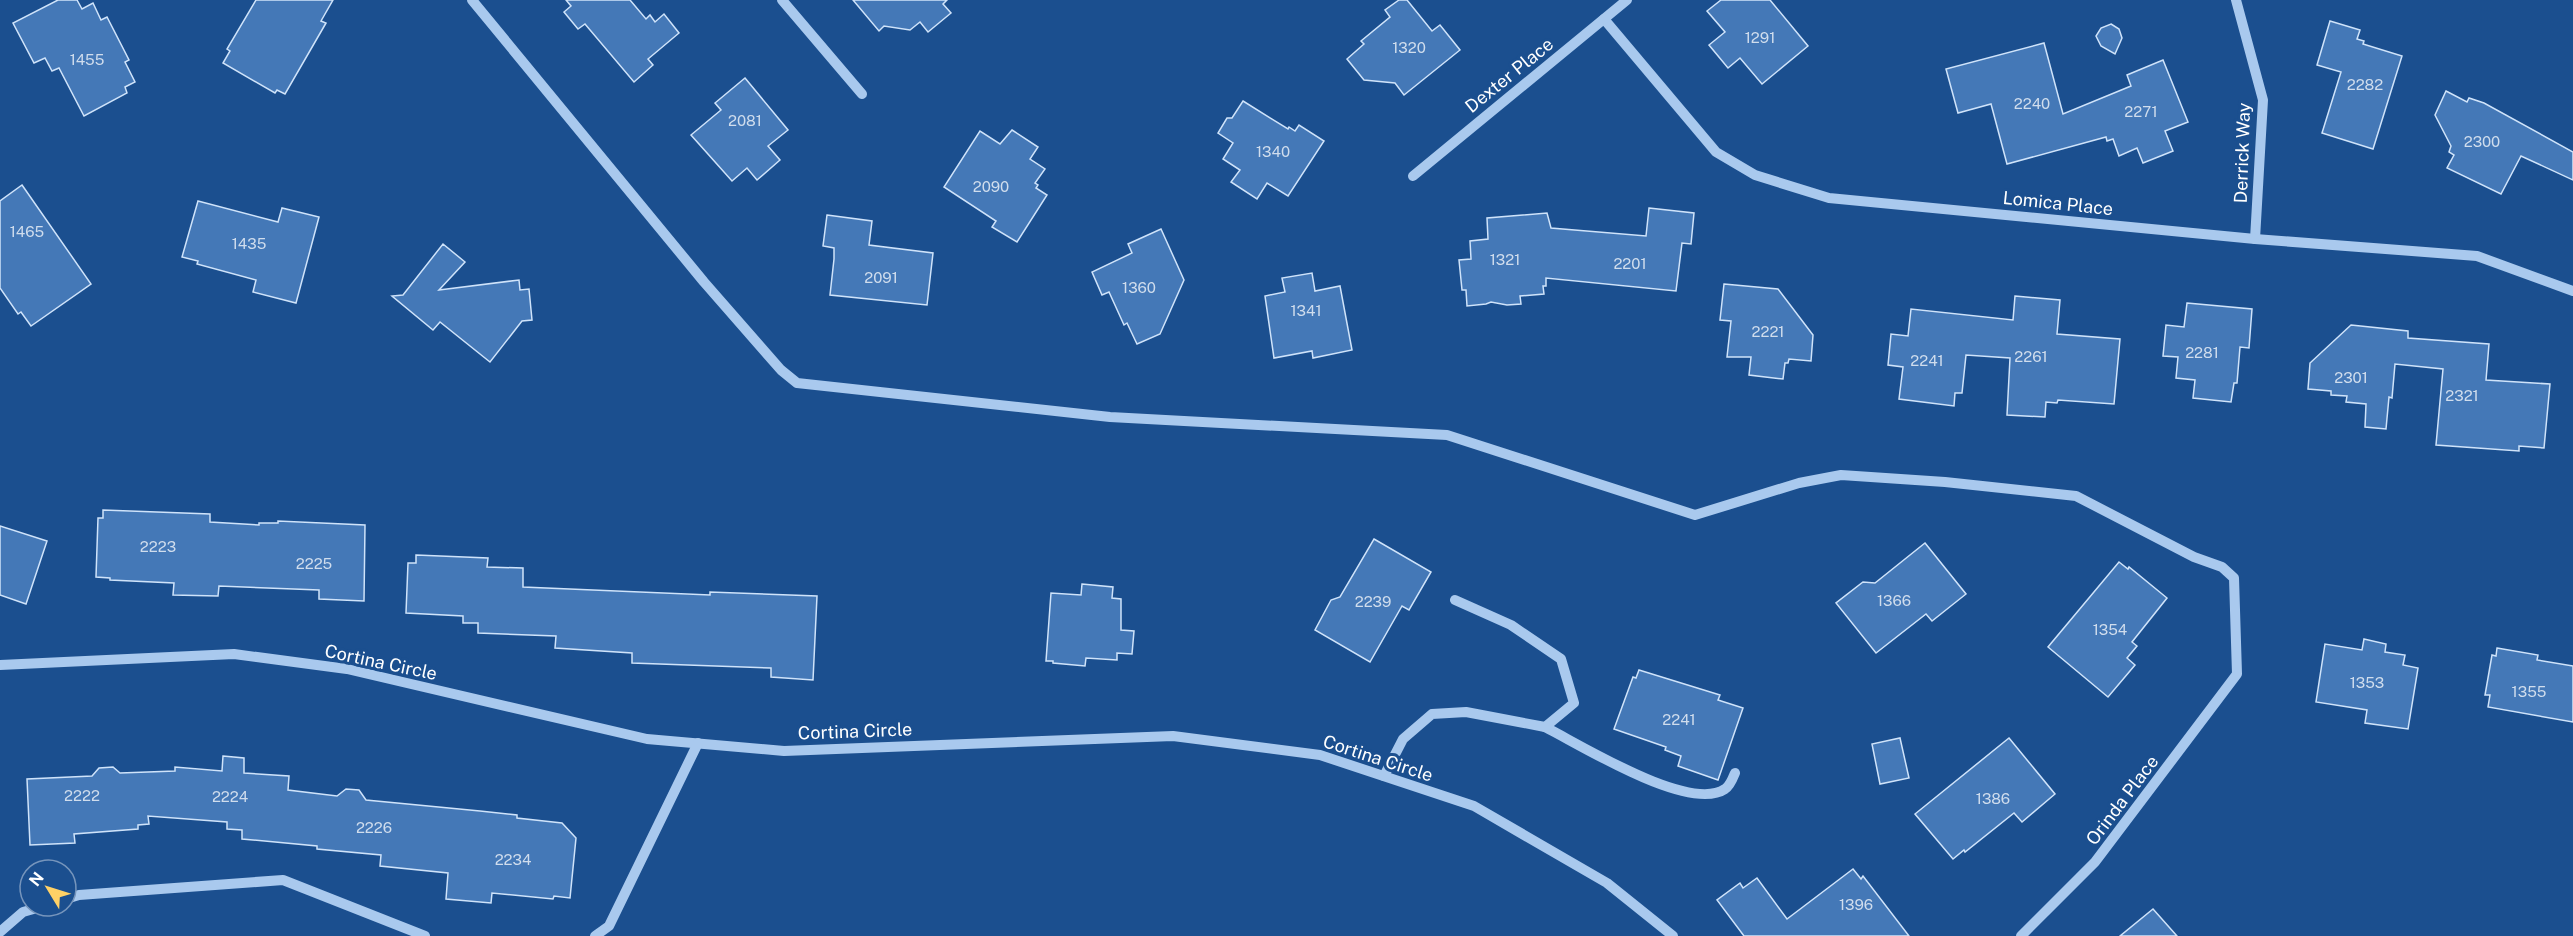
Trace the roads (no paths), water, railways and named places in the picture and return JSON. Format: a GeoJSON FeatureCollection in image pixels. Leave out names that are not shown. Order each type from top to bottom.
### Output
{"type":"FeatureCollection","features":[{"type":"Feature","properties":{"kind":"street","name":"Orinda Place"},"geometry":{"type":"LineString","coordinates":[[472,0],[704,282],[781,370],[797,383],[1110,417],[1447,435],[1695,515],[1799,483],[1840,475],[1945,482],[2076,496],[2194,557],[2222,567],[2234,578],[2237,674],[2095,862],[2021,936]]}},
{"type":"Feature","properties":{"kind":"street"},"geometry":{"type":"LineString","coordinates":[[782,0],[862,94]]}},
{"type":"Feature","properties":{"kind":"street","name":"Dexter Place"},"geometry":{"type":"LineString","coordinates":[[1413,176],[1627,0]]}},
{"type":"Feature","properties":{"kind":"street","name":"Derrick Way"},"geometry":{"type":"LineString","coordinates":[[2236,0],[2263,100],[2255,239]]}},
{"type":"Feature","properties":{"kind":"street","name":"Lomica Place"},"geometry":{"type":"LineString","coordinates":[[1604,18],[1716,152],[1755,175],[1829,198],[2255,239],[2477,256],[2573,291]]}},
{"type":"Feature","properties":{"kind":"street"},"geometry":{"type":"LineString","coordinates":[[1455,600],[1511,625],[1561,659],[1574,703],[1545,727]]}},
{"type":"Feature","properties":{"kind":"street","name":"Cortina Circle"},"geometry":{"type":"LineString","coordinates":[[0,665],[234,654],[346,669],[647,740],[784,750],[1173,736],[1320,755],[1474,806],[1607,883],[1673,936]]}},
{"type":"Feature","properties":{"kind":"street"},"geometry":{"type":"LineString","coordinates":[[1384,776],[1403,739],[1432,714],[1466,712],[1545,727],[1624,771],[1664,786],[1710,795],[1727,788],[1736,773]]}},
{"type":"Feature","properties":{"kind":"street"},"geometry":{"type":"LineString","coordinates":[[595,936],[609,926],[698,743]]}},
{"type":"Feature","properties":{"kind":"street"},"geometry":{"type":"LineString","coordinates":[[78,895],[283,880],[425,936]]}},
{"type":"Feature","properties":{"kind":"street"},"geometry":{"type":"LineString","coordinates":[[0,932],[18,917]]}}]}
